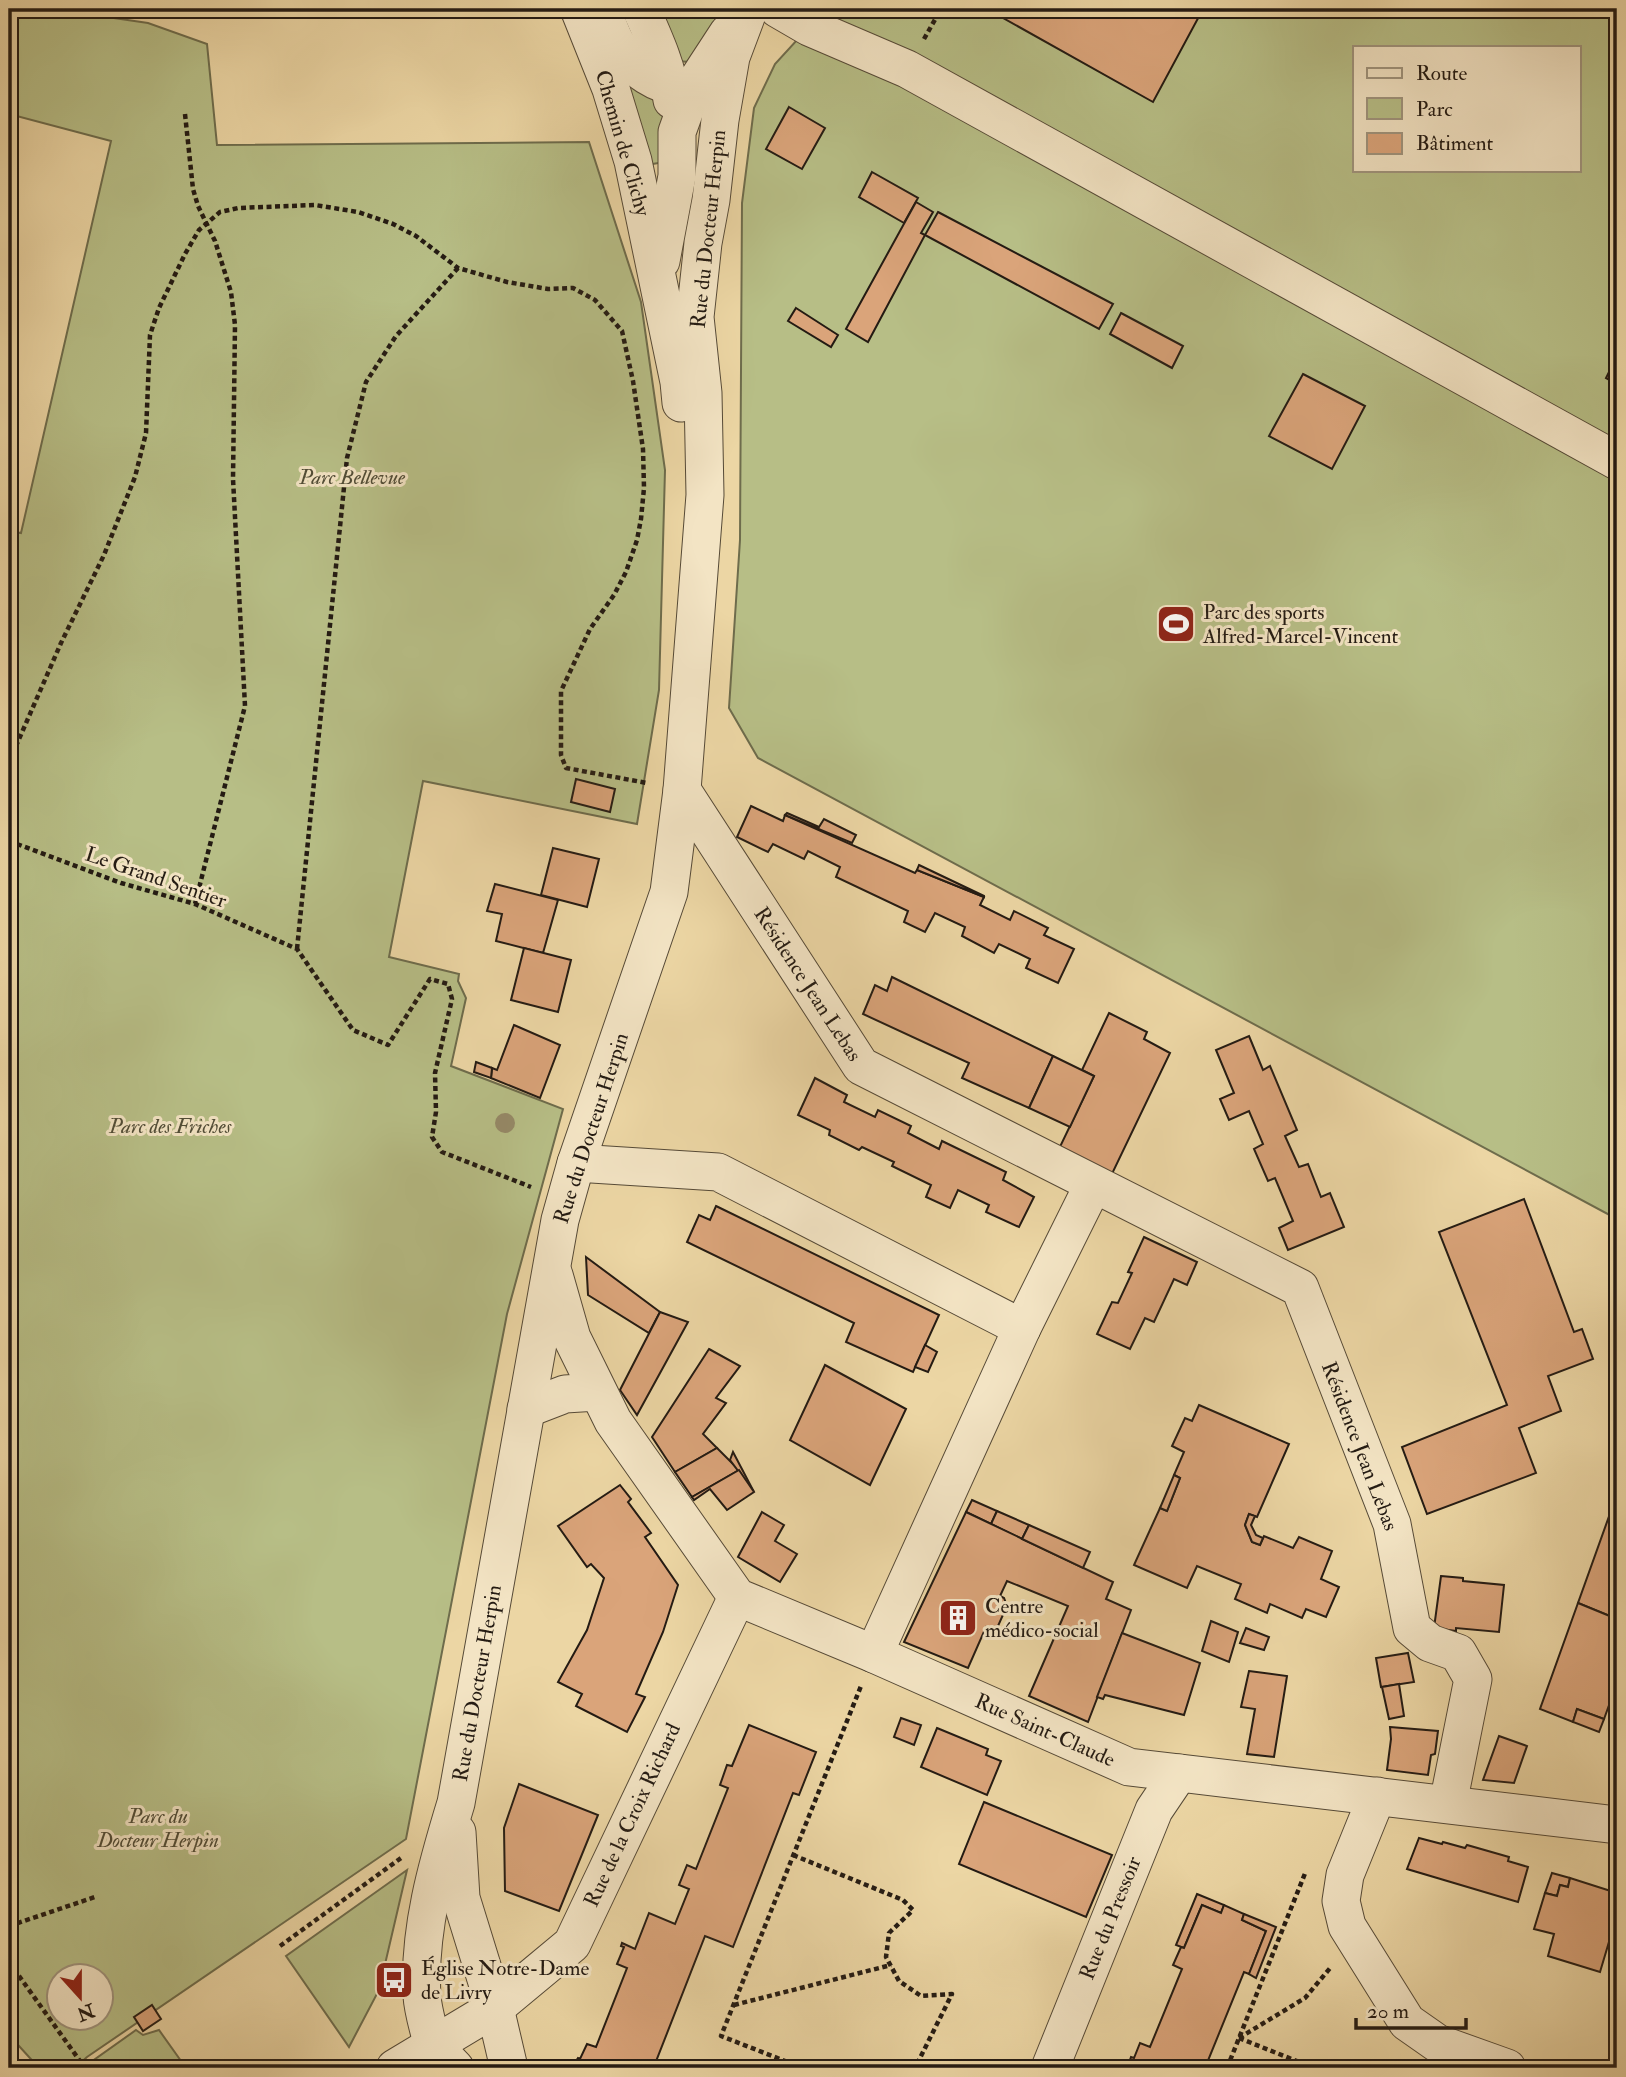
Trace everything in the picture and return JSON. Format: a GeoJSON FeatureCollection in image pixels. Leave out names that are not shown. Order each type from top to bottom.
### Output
{"type":"FeatureCollection","features":[{"type":"Feature","properties":{"kind":"street","name":"Chemin de Clichy"},"geometry":{"type":"LineString","coordinates":[[579,9],[611,89],[633,161],[657,279]]}},
{"type":"Feature","properties":{"kind":"street"},"geometry":{"type":"LineString","coordinates":[[602,9],[615,42],[631,62],[650,77],[682,86],[731,57]]}},
{"type":"Feature","properties":{"kind":"street"},"geometry":{"type":"LineString","coordinates":[[641,9],[656,42],[682,86]]}},
{"type":"Feature","properties":{"kind":"street"},"geometry":{"type":"LineString","coordinates":[[695,317],[677,176],[677,132],[682,86],[747,9]]}},
{"type":"Feature","properties":{"kind":"street","name":"Rue du Docteur Herpin"},"geometry":{"type":"LineString","coordinates":[[443,2056],[422,1997],[424,1947],[439,1858],[456,1803],[565,1199],[669,892],[682,790],[700,580],[705,482],[703,393],[695,317],[720,120],[731,57],[747,9]]}},
{"type":"Feature","properties":{"kind":"street"},"geometry":{"type":"LineString","coordinates":[[778,9],[809,27],[907,69],[1617,461]]}},
{"type":"Feature","properties":{"kind":"street"},"geometry":{"type":"LineString","coordinates":[[657,279],[677,176]]}},
{"type":"Feature","properties":{"kind":"street","name":"Rue du Docteur Herpin"},"geometry":{"type":"LineString","coordinates":[[657,279],[679,382],[700,580]]}},
{"type":"Feature","properties":{"kind":"street","name":"Résidence Jean Lebas"},"geometry":{"type":"LineString","coordinates":[[682,790],[860,1066],[1300,1288],[1392,1524],[1412,1628],[1430,1643],[1458,1653],[1473,1679],[1448,1804]]}},
{"type":"Feature","properties":{"kind":"street"},"geometry":{"type":"LineString","coordinates":[[576,1163],[718,1171],[1022,1328]]}},
{"type":"Feature","properties":{"kind":"street"},"geometry":{"type":"LineString","coordinates":[[874,1654],[1022,1328],[1093,1185]]}},
{"type":"Feature","properties":{"kind":"street"},"geometry":{"type":"LineString","coordinates":[[552,1267],[572,1338],[613,1421],[737,1597]]}},
{"type":"Feature","properties":{"kind":"street"},"geometry":{"type":"LineString","coordinates":[[526,1409],[565,1394],[597,1392]]}},
{"type":"Feature","properties":{"kind":"street","name":"Rue Saint-Claude"},"geometry":{"type":"LineString","coordinates":[[737,1597],[874,1654],[1129,1768],[1617,1825]]}},
{"type":"Feature","properties":{"kind":"street","name":"Rue de la Croix Richard"},"geometry":{"type":"LineString","coordinates":[[395,2068],[443,2056],[495,2008],[572,1944],[737,1597]]}},
{"type":"Feature","properties":{"kind":"street","name":"Rue du Pressoir"},"geometry":{"type":"LineString","coordinates":[[1050,2068],[1154,1810],[1179,1773]]}},
{"type":"Feature","properties":{"kind":"street"},"geometry":{"type":"LineString","coordinates":[[1377,1796],[1345,1875],[1341,1901],[1347,1926],[1407,2022],[1437,2043],[1507,2068]]}},
{"type":"Feature","properties":{"kind":"street","name":"Rue du Docteur Herpin"},"geometry":{"type":"LineString","coordinates":[[456,1803],[461,1898],[495,2008],[509,2068]]}},
{"type":"Feature","properties":{"kind":"path"},"geometry":{"type":"LineString","coordinates":[[185,114],[193,189],[205,223],[215,241],[231,292],[235,325],[233,479],[245,706],[195,904]]}},
{"type":"Feature","properties":{"kind":"path"},"geometry":{"type":"LineString","coordinates":[[9,762],[61,643],[104,555],[135,477],[146,433],[149,335],[168,288],[205,223],[220,212],[238,208],[315,205],[393,224],[416,236],[458,268],[507,282],[548,289],[573,288],[595,300],[622,331],[633,380],[643,449],[644,488],[641,519],[626,572],[614,596],[590,629],[561,691],[561,755],[566,768],[682,790]]}},
{"type":"Feature","properties":{"kind":"path"},"geometry":{"type":"LineString","coordinates":[[458,268],[396,336],[366,382],[347,458],[297,949],[353,1030],[388,1045],[430,979],[448,984],[452,999],[435,1073],[436,1112],[432,1136],[442,1152],[565,1199]]}},
{"type":"Feature","properties":{"kind":"path","name":"Le Grand Sentier"},"geometry":{"type":"LineString","coordinates":[[9,841],[121,883],[195,904],[297,949]]}},
{"type":"Feature","properties":{"kind":"path"},"geometry":{"type":"LineString","coordinates":[[803,2068],[721,2036],[874,1654]]}},
{"type":"Feature","properties":{"kind":"path"},"geometry":{"type":"LineString","coordinates":[[793,1855],[903,1900],[913,1910],[889,1933],[886,1956],[899,1982],[921,1996],[952,1994],[915,2068]]}},
{"type":"Feature","properties":{"kind":"path"},"geometry":{"type":"LineString","coordinates":[[279,1946],[404,1856]]}},
{"type":"Feature","properties":{"kind":"path"},"geometry":{"type":"LineString","coordinates":[[1227,2068],[1306,1870]]}},
{"type":"Feature","properties":{"kind":"path"},"geometry":{"type":"LineString","coordinates":[[9,1926],[94,1898]]}},
{"type":"Feature","properties":{"kind":"path"},"geometry":{"type":"LineString","coordinates":[[1238,2038],[1305,1998],[1355,1938]]}},
{"type":"Feature","properties":{"kind":"path"},"geometry":{"type":"LineString","coordinates":[[9,1962],[85,2068]]}},
{"type":"Feature","properties":{"kind":"path"},"geometry":{"type":"LineString","coordinates":[[734,2005],[891,1965]]}},
{"type":"Feature","properties":{"kind":"path"},"geometry":{"type":"LineString","coordinates":[[1238,2038],[1314,2068]]}},
{"type":"Feature","properties":{"kind":"green space"},"geometry":{"type":"Polygon","coordinates":[[[9,9],[52,9],[148,23],[207,44],[217,145],[589,142],[641,302],[665,470],[659,690],[637,824],[423,781],[389,957],[459,974],[458,981],[466,998],[451,1066],[563,1109],[507,1314],[406,1839],[87,2057],[75,2068],[39,2068],[9,2035],[9,531],[21,533],[111,141],[9,114],[9,9]]]}},
{"type":"Feature","properties":{"kind":"green space"},"geometry":{"type":"Polygon","coordinates":[[[654,9],[720,9],[721,13],[691,62],[675,61],[654,9]]]}},
{"type":"Feature","properties":{"kind":"green space","name":"Parc des sports Alfred-Marcel-Vincent"},"geometry":{"type":"Polygon","coordinates":[[[817,9],[1617,9],[1617,1219],[758,758],[729,708],[740,540],[742,203],[754,108],[775,64],[809,27],[817,9]]]}},
{"type":"Feature","properties":{"kind":"green space"},"geometry":{"type":"Polygon","coordinates":[[[621,71],[659,91],[667,143],[665,162],[646,165],[621,71]]]}},
{"type":"Feature","properties":{"kind":"green space"},"geometry":{"type":"Polygon","coordinates":[[[407,1870],[379,1990],[349,2047],[286,1956],[407,1870]]]}},
{"type":"Feature","properties":{"kind":"green space"},"geometry":{"type":"Polygon","coordinates":[[[136,2030],[143,2035],[159,2030],[186,2068],[96,2068],[91,2062],[136,2030]]]}},
{"type":"Feature","properties":{"kind":"building"},"geometry":{"type":"Polygon","coordinates":[[[987,9],[1203,9],[1153,102],[987,9]]]}},
{"type":"Feature","properties":{"kind":"building"},"geometry":{"type":"Polygon","coordinates":[[[789,107],[825,128],[802,169],[766,149],[789,107]]]}},
{"type":"Feature","properties":{"kind":"building"},"geometry":{"type":"Polygon","coordinates":[[[872,172],[918,198],[904,223],[859,197],[872,172]]]}},
{"type":"Feature","properties":{"kind":"building"},"geometry":{"type":"Polygon","coordinates":[[[916,202],[933,212],[921,233],[925,235],[868,342],[846,329],[916,202]]]}},
{"type":"Feature","properties":{"kind":"building"},"geometry":{"type":"Polygon","coordinates":[[[938,212],[1113,304],[1099,329],[925,235],[938,212]]]}},
{"type":"Feature","properties":{"kind":"building"},"geometry":{"type":"Polygon","coordinates":[[[796,308],[838,335],[831,347],[788,321],[796,308]]]}},
{"type":"Feature","properties":{"kind":"building"},"geometry":{"type":"Polygon","coordinates":[[[1121,313],[1183,346],[1172,368],[1110,334],[1121,313]]]}},
{"type":"Feature","properties":{"kind":"building"},"geometry":{"type":"Polygon","coordinates":[[[1617,356],[1617,384],[1606,378],[1617,356]]]}},
{"type":"Feature","properties":{"kind":"building"},"geometry":{"type":"Polygon","coordinates":[[[1303,374],[1365,406],[1332,469],[1269,436],[1303,374]]]}},
{"type":"Feature","properties":{"kind":"building"},"geometry":{"type":"Polygon","coordinates":[[[576,779],[615,789],[610,812],[571,802],[576,779]]]}},
{"type":"Feature","properties":{"kind":"building"},"geometry":{"type":"Polygon","coordinates":[[[751,806],[783,821],[785,815],[915,873],[917,870],[984,897],[980,905],[1010,920],[1014,911],[1048,928],[1044,935],[1074,949],[1058,983],[1026,968],[1030,959],[999,944],[994,953],[962,936],[965,927],[935,913],[925,932],[904,922],[908,911],[836,877],[840,867],[808,851],[804,859],[773,844],[768,852],[737,837],[751,806]]]}},
{"type":"Feature","properties":{"kind":"building"},"geometry":{"type":"Polygon","coordinates":[[[787,813],[819,827],[824,819],[856,835],[852,843],[785,815],[787,813]]]}},
{"type":"Feature","properties":{"kind":"building"},"geometry":{"type":"Polygon","coordinates":[[[553,848],[599,859],[587,907],[541,895],[553,848]]]}},
{"type":"Feature","properties":{"kind":"building"},"geometry":{"type":"Polygon","coordinates":[[[919,865],[984,896],[984,897],[917,870],[919,865]]]}},
{"type":"Feature","properties":{"kind":"building"},"geometry":{"type":"Polygon","coordinates":[[[495,884],[558,900],[543,953],[496,941],[502,914],[487,911],[495,884]]]}},
{"type":"Feature","properties":{"kind":"building"},"geometry":{"type":"Polygon","coordinates":[[[524,948],[571,960],[558,1012],[511,1000],[524,948]]]}},
{"type":"Feature","properties":{"kind":"building"},"geometry":{"type":"Polygon","coordinates":[[[892,977],[1053,1056],[1029,1108],[962,1078],[969,1063],[863,1014],[875,985],[887,991],[892,977]]]}},
{"type":"Feature","properties":{"kind":"building"},"geometry":{"type":"Polygon","coordinates":[[[1109,1013],[1147,1032],[1144,1039],[1170,1053],[1110,1178],[1057,1153],[1094,1076],[1082,1070],[1109,1013]]]}},
{"type":"Feature","properties":{"kind":"building"},"geometry":{"type":"Polygon","coordinates":[[[514,1025],[560,1045],[540,1098],[491,1078],[492,1068],[497,1070],[514,1025]]]}},
{"type":"Feature","properties":{"kind":"building"},"geometry":{"type":"Polygon","coordinates":[[[1249,1036],[1263,1070],[1270,1066],[1297,1130],[1285,1136],[1299,1167],[1308,1164],[1321,1197],[1330,1193],[1344,1227],[1288,1250],[1279,1228],[1293,1221],[1275,1178],[1268,1181],[1254,1149],[1263,1144],[1249,1111],[1229,1120],[1220,1099],[1234,1093],[1216,1050],[1249,1036]]]}},
{"type":"Feature","properties":{"kind":"building"},"geometry":{"type":"Polygon","coordinates":[[[1053,1056],[1094,1076],[1070,1127],[1029,1108],[1053,1056]]]}},
{"type":"Feature","properties":{"kind":"building"},"geometry":{"type":"Polygon","coordinates":[[[476,1062],[492,1068],[491,1078],[474,1072],[476,1062]]]}},
{"type":"Feature","properties":{"kind":"building"},"geometry":{"type":"Polygon","coordinates":[[[815,1078],[847,1095],[844,1102],[875,1117],[878,1110],[911,1126],[908,1133],[939,1149],[942,1141],[1006,1172],[1003,1180],[1034,1197],[1019,1227],[986,1212],[989,1205],[958,1190],[950,1208],[926,1197],[931,1185],[892,1166],[894,1162],[862,1147],[859,1150],[829,1135],[830,1130],[798,1115],[815,1078]]]}},
{"type":"Feature","properties":{"kind":"building"},"geometry":{"type":"Polygon","coordinates":[[[1524,1199],[1574,1332],[1582,1329],[1593,1359],[1548,1376],[1561,1411],[1519,1428],[1536,1473],[1427,1514],[1402,1447],[1507,1405],[1439,1232],[1524,1199]]]}},
{"type":"Feature","properties":{"kind":"building"},"geometry":{"type":"Polygon","coordinates":[[[716,1206],[939,1315],[913,1372],[846,1342],[854,1323],[687,1242],[699,1215],[710,1220],[716,1206]]]}},
{"type":"Feature","properties":{"kind":"building"},"geometry":{"type":"Polygon","coordinates":[[[1144,1237],[1197,1262],[1187,1285],[1174,1279],[1154,1322],[1145,1318],[1130,1349],[1097,1334],[1112,1302],[1118,1303],[1144,1237]]]}},
{"type":"Feature","properties":{"kind":"building"},"geometry":{"type":"Polygon","coordinates":[[[586,1257],[660,1312],[649,1333],[588,1295],[586,1257]]]}},
{"type":"Feature","properties":{"kind":"building"},"geometry":{"type":"Polygon","coordinates":[[[660,1312],[688,1322],[637,1415],[620,1390],[660,1312]]]}},
{"type":"Feature","properties":{"kind":"building"},"geometry":{"type":"Polygon","coordinates":[[[925,1345],[937,1352],[928,1372],[915,1367],[925,1345]]]}},
{"type":"Feature","properties":{"kind":"building"},"geometry":{"type":"Polygon","coordinates":[[[709,1349],[740,1366],[716,1398],[726,1403],[703,1434],[717,1448],[675,1472],[652,1437],[709,1349]]]}},
{"type":"Feature","properties":{"kind":"building"},"geometry":{"type":"Polygon","coordinates":[[[825,1365],[906,1409],[870,1485],[790,1440],[825,1365]]]}},
{"type":"Feature","properties":{"kind":"building"},"geometry":{"type":"Polygon","coordinates":[[[1199,1405],[1289,1444],[1257,1517],[1249,1514],[1245,1525],[1252,1542],[1260,1545],[1264,1536],[1293,1548],[1299,1537],[1332,1551],[1321,1579],[1339,1587],[1326,1617],[1306,1609],[1302,1618],[1270,1604],[1267,1613],[1235,1599],[1241,1584],[1197,1566],[1187,1588],[1134,1565],[1160,1508],[1167,1511],[1180,1478],[1174,1475],[1184,1452],[1172,1446],[1185,1418],[1192,1421],[1199,1405]]]}},
{"type":"Feature","properties":{"kind":"building"},"geometry":{"type":"Polygon","coordinates":[[[717,1448],[739,1470],[692,1497],[675,1472],[717,1448]]]}},
{"type":"Feature","properties":{"kind":"building"},"geometry":{"type":"Polygon","coordinates":[[[733,1452],[754,1492],[730,1460],[733,1452]]]}},
{"type":"Feature","properties":{"kind":"building"},"geometry":{"type":"Polygon","coordinates":[[[739,1470],[754,1492],[727,1510],[710,1489],[694,1500],[692,1497],[739,1470]]]}},
{"type":"Feature","properties":{"kind":"building"},"geometry":{"type":"Polygon","coordinates":[[[1174,1475],[1180,1478],[1167,1511],[1160,1508],[1174,1475]]]}},
{"type":"Feature","properties":{"kind":"building"},"geometry":{"type":"Polygon","coordinates":[[[620,1485],[631,1499],[628,1502],[651,1533],[645,1537],[678,1585],[663,1632],[636,1694],[645,1697],[627,1732],[576,1706],[582,1694],[558,1682],[587,1630],[604,1578],[591,1564],[587,1567],[558,1526],[620,1485]]]}},
{"type":"Feature","properties":{"kind":"building"},"geometry":{"type":"Polygon","coordinates":[[[1617,1494],[1617,1619],[1578,1603],[1617,1494]]]}},
{"type":"Feature","properties":{"kind":"building"},"geometry":{"type":"Polygon","coordinates":[[[972,1500],[997,1511],[991,1524],[966,1512],[972,1500]]]}},
{"type":"Feature","properties":{"kind":"building"},"geometry":{"type":"Polygon","coordinates":[[[997,1511],[1029,1525],[1022,1539],[991,1524],[997,1511]]]}},
{"type":"Feature","properties":{"kind":"building"},"geometry":{"type":"Polygon","coordinates":[[[762,1512],[784,1525],[775,1541],[797,1554],[780,1582],[738,1557],[762,1512]]]}},
{"type":"Feature","properties":{"kind":"building","name":"Centre médico-social"},"geometry":{"type":"Polygon","coordinates":[[[966,1512],[1113,1582],[1106,1599],[1131,1610],[1088,1722],[1029,1696],[1068,1606],[1007,1581],[1000,1596],[1004,1598],[1007,1606],[998,1626],[991,1629],[986,1627],[968,1668],[904,1642],[966,1512]]]}},
{"type":"Feature","properties":{"kind":"building"},"geometry":{"type":"Polygon","coordinates":[[[1249,1514],[1255,1516],[1251,1525],[1256,1535],[1263,1538],[1260,1545],[1252,1542],[1245,1525],[1249,1514]]]}},
{"type":"Feature","properties":{"kind":"building"},"geometry":{"type":"Polygon","coordinates":[[[1029,1525],[1090,1552],[1083,1568],[1022,1539],[1029,1525]]]}},
{"type":"Feature","properties":{"kind":"building"},"geometry":{"type":"Polygon","coordinates":[[[1441,1576],[1504,1585],[1499,1632],[1434,1628],[1441,1576]]]}},
{"type":"Feature","properties":{"kind":"building"},"geometry":{"type":"Polygon","coordinates":[[[1578,1603],[1617,1619],[1611,1642],[1617,1645],[1617,1683],[1604,1719],[1577,1709],[1573,1722],[1540,1709],[1578,1603]]]}},
{"type":"Feature","properties":{"kind":"building"},"geometry":{"type":"Polygon","coordinates":[[[1211,1621],[1238,1632],[1229,1662],[1202,1651],[1211,1621]]]}},
{"type":"Feature","properties":{"kind":"building"},"geometry":{"type":"Polygon","coordinates":[[[1246,1628],[1269,1637],[1264,1650],[1240,1643],[1246,1628]]]}},
{"type":"Feature","properties":{"kind":"building"},"geometry":{"type":"Polygon","coordinates":[[[1122,1633],[1200,1663],[1184,1715],[1105,1695],[1103,1699],[1097,1697],[1122,1633]]]}},
{"type":"Feature","properties":{"kind":"building"},"geometry":{"type":"Polygon","coordinates":[[[1408,1653],[1414,1682],[1381,1687],[1376,1658],[1408,1653]]]}},
{"type":"Feature","properties":{"kind":"building"},"geometry":{"type":"Polygon","coordinates":[[[1249,1671],[1287,1676],[1274,1757],[1247,1754],[1255,1709],[1241,1707],[1249,1671]]]}},
{"type":"Feature","properties":{"kind":"building"},"geometry":{"type":"Polygon","coordinates":[[[1399,1684],[1404,1716],[1389,1719],[1382,1687],[1399,1684]]]}},
{"type":"Feature","properties":{"kind":"building"},"geometry":{"type":"Polygon","coordinates":[[[1577,1709],[1604,1719],[1599,1732],[1573,1722],[1577,1709]]]}},
{"type":"Feature","properties":{"kind":"building"},"geometry":{"type":"Polygon","coordinates":[[[901,1718],[921,1725],[914,1745],[894,1737],[901,1718]]]}},
{"type":"Feature","properties":{"kind":"building"},"geometry":{"type":"Polygon","coordinates":[[[749,1725],[816,1752],[799,1795],[793,1793],[733,1947],[705,1936],[655,2064],[658,2065],[657,2068],[579,2068],[581,2063],[576,2061],[580,2059],[587,2044],[596,2047],[627,1968],[617,1964],[624,1947],[621,1946],[622,1943],[635,1949],[649,1913],[675,1924],[689,1889],[679,1885],[687,1865],[696,1869],[728,1788],[720,1785],[727,1765],[732,1766],[749,1725]]]}},
{"type":"Feature","properties":{"kind":"building"},"geometry":{"type":"Polygon","coordinates":[[[1390,1727],[1438,1731],[1435,1754],[1431,1755],[1428,1775],[1387,1770],[1390,1727]]]}},
{"type":"Feature","properties":{"kind":"building"},"geometry":{"type":"Polygon","coordinates":[[[937,1728],[988,1749],[986,1755],[1001,1761],[987,1795],[921,1767],[937,1728]]]}},
{"type":"Feature","properties":{"kind":"building"},"geometry":{"type":"Polygon","coordinates":[[[1499,1736],[1527,1746],[1514,1783],[1483,1780],[1499,1736]]]}},
{"type":"Feature","properties":{"kind":"building"},"geometry":{"type":"Polygon","coordinates":[[[519,1784],[598,1815],[559,1911],[505,1891],[504,1828],[519,1784]]]}},
{"type":"Feature","properties":{"kind":"building"},"geometry":{"type":"Polygon","coordinates":[[[984,1802],[1112,1855],[1086,1917],[959,1864],[984,1802]]]}},
{"type":"Feature","properties":{"kind":"building"},"geometry":{"type":"Polygon","coordinates":[[[1419,1838],[1465,1848],[1467,1845],[1509,1857],[1508,1861],[1528,1867],[1518,1902],[1407,1869],[1419,1838]]]}},
{"type":"Feature","properties":{"kind":"building"},"geometry":{"type":"Polygon","coordinates":[[[1552,1873],[1570,1878],[1568,1887],[1560,1885],[1557,1896],[1545,1893],[1552,1873]]]}},
{"type":"Feature","properties":{"kind":"building"},"geometry":{"type":"Polygon","coordinates":[[[1570,1878],[1617,1893],[1617,1915],[1600,1972],[1548,1956],[1554,1934],[1534,1929],[1545,1893],[1557,1896],[1560,1885],[1568,1887],[1570,1878]]]}},
{"type":"Feature","properties":{"kind":"building"},"geometry":{"type":"Polygon","coordinates":[[[1197,1894],[1224,1905],[1221,1913],[1202,1905],[1184,1948],[1176,1945],[1197,1894]]]}},
{"type":"Feature","properties":{"kind":"building"},"geometry":{"type":"Polygon","coordinates":[[[1202,1905],[1221,1913],[1224,1905],[1244,1914],[1242,1920],[1266,1931],[1249,1974],[1244,1972],[1205,2068],[1141,2068],[1143,2065],[1130,2060],[1131,2057],[1134,2058],[1140,2043],[1150,2047],[1182,1969],[1173,1965],[1181,1947],[1184,1948],[1202,1905]]]}},
{"type":"Feature","properties":{"kind":"building"},"geometry":{"type":"Polygon","coordinates":[[[1244,1914],[1276,1927],[1256,1978],[1249,1974],[1266,1931],[1242,1920],[1244,1914]]]}},
{"type":"Feature","properties":{"kind":"building"},"geometry":{"type":"Polygon","coordinates":[[[152,2005],[161,2019],[143,2031],[134,2017],[152,2005]]]}},
{"type":"Feature","properties":{"kind":"place","name":"Parc des sports Alfred-Marcel-Vincent"},"geometry":{"type":"Point","coordinates":[1176,624]}},
{"type":"Feature","properties":{"kind":"place","name":"Centre médico-social"},"geometry":{"type":"Point","coordinates":[958,1618]}},
{"type":"Feature","properties":{"kind":"place","name":"Église Notre-Dame de Livry"},"geometry":{"type":"Point","coordinates":[394,1980]}},
{"type":"Feature","properties":{"kind":"park label","name":"Parc Bellevue"},"geometry":{"type":"Point","coordinates":[352,477]}},
{"type":"Feature","properties":{"kind":"park label","name":"Parc des Friches"},"geometry":{"type":"Point","coordinates":[170,1126]}},
{"type":"Feature","properties":{"kind":"park label","name":"Parc du Docteur Herpin"},"geometry":{"type":"Point","coordinates":[158,1828]}}]}
